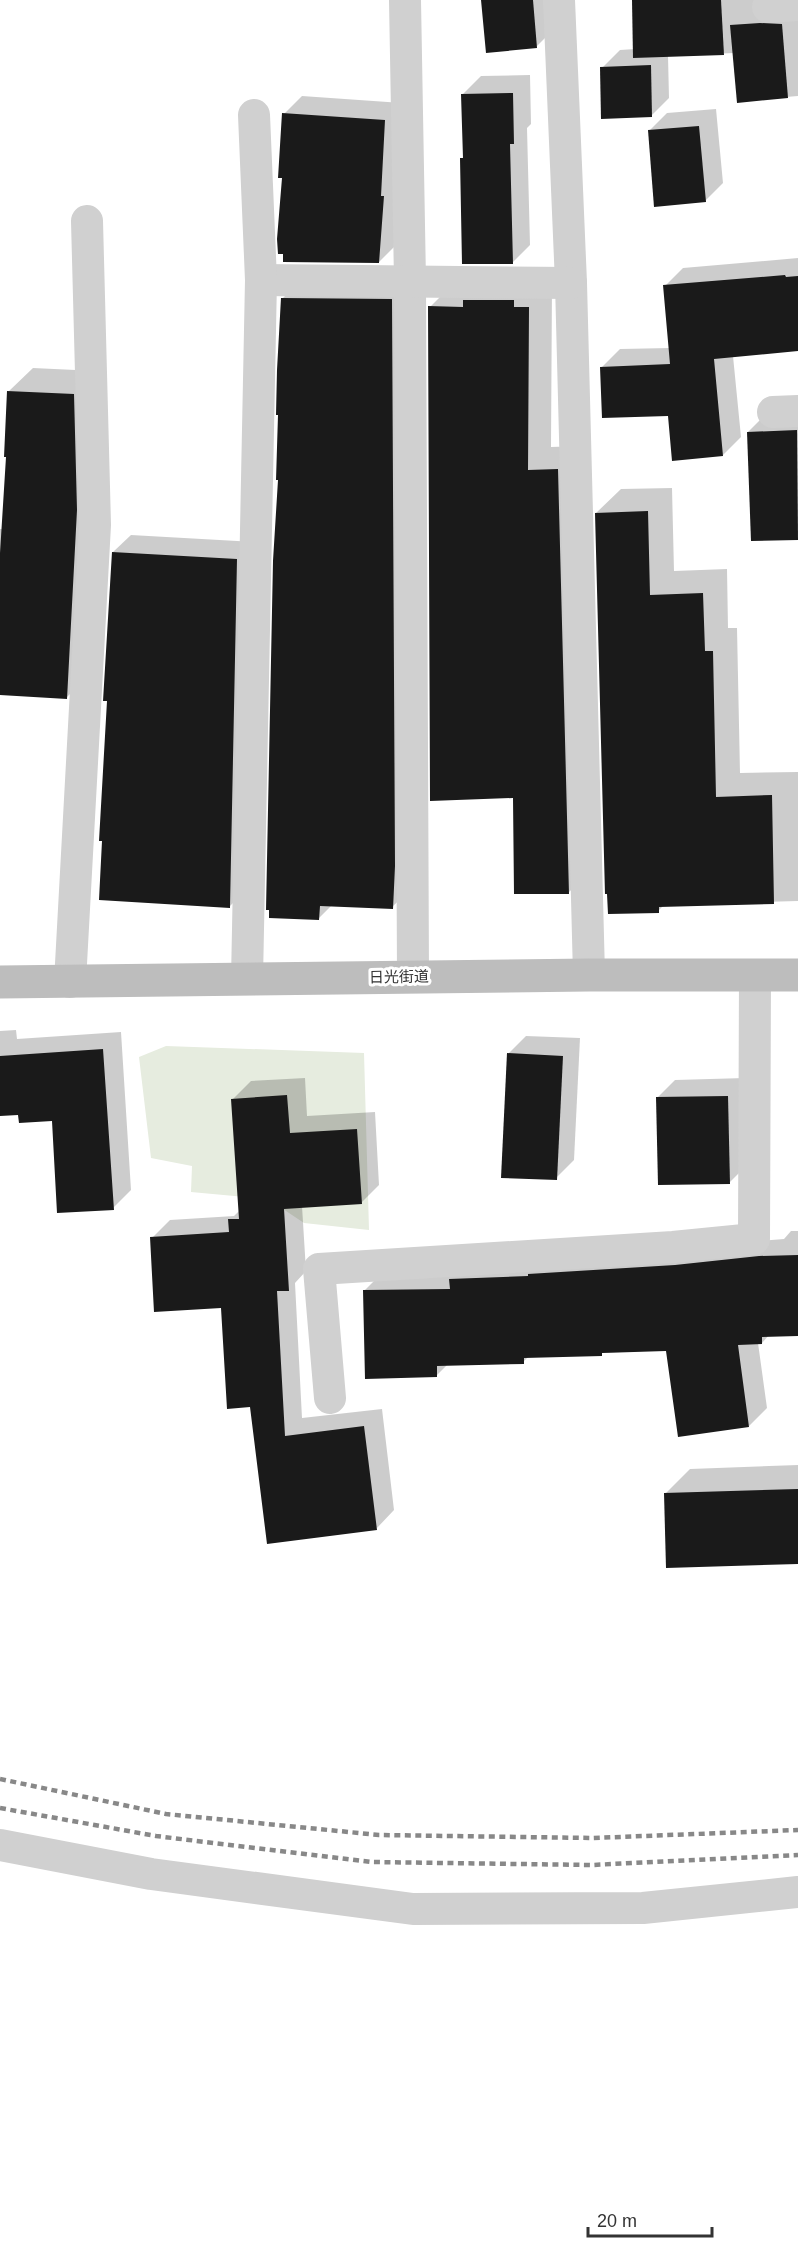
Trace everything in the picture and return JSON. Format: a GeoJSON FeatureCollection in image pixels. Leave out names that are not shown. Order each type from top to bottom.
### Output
{"type":"FeatureCollection","features":[{"type":"Feature","properties":{"kind":"main road","name":"日光街道"},"geometry":{"type":"LineString","coordinates":[[0,982],[589,975],[798,975]]}},
{"type":"Feature","properties":{"kind":"street"},"geometry":{"type":"LineString","coordinates":[[405,0],[411,281],[413,977]]}},
{"type":"Feature","properties":{"kind":"street"},"geometry":{"type":"LineString","coordinates":[[559,0],[571,283],[589,975]]}},
{"type":"Feature","properties":{"kind":"street"},"geometry":{"type":"LineString","coordinates":[[247,979],[261,280],[254,115]]}},
{"type":"Feature","properties":{"kind":"street"},"geometry":{"type":"LineString","coordinates":[[70,982],[95,525],[87,221]]}},
{"type":"Feature","properties":{"kind":"street"},"geometry":{"type":"LineString","coordinates":[[261,280],[571,283]]}},
{"type":"Feature","properties":{"kind":"street"},"geometry":{"type":"LineString","coordinates":[[330,1398],[318,1269],[673,1247],[754,1239],[754,975]]}},
{"type":"Feature","properties":{"kind":"street"},"geometry":{"type":"LineString","coordinates":[[0,1845],[151,1874],[413,1909],[643,1908],[798,1892]]}},
{"type":"Feature","properties":{"kind":"shaded area"},"geometry":{"type":"Polygon","coordinates":[[[166,1046],[364,1053],[369,1230],[304,1223],[268,1199],[191,1192],[192,1166],[151,1158],[139,1057],[166,1046]]]}},
{"type":"Feature","properties":{"kind":"building"},"geometry":{"type":"Polygon","coordinates":[[[481,0],[533,0],[537,48],[486,53],[481,0]]]}},
{"type":"Feature","properties":{"kind":"building"},"geometry":{"type":"Polygon","coordinates":[[[632,0],[721,0],[724,55],[633,58],[632,0]]]}},
{"type":"Feature","properties":{"kind":"building"},"geometry":{"type":"Polygon","coordinates":[[[782,24],[788,98],[737,103],[730,25],[782,24]]]}},
{"type":"Feature","properties":{"kind":"building"},"geometry":{"type":"Polygon","coordinates":[[[651,65],[652,117],[601,119],[600,67],[651,65]]]}},
{"type":"Feature","properties":{"kind":"building"},"geometry":{"type":"Polygon","coordinates":[[[513,93],[514,144],[510,144],[513,264],[462,264],[461,94],[513,93]]]}},
{"type":"Feature","properties":{"kind":"building"},"geometry":{"type":"Polygon","coordinates":[[[282,113],[385,120],[381,196],[384,196],[379,263],[283,262],[283,254],[278,254],[277,239],[282,178],[278,178],[282,113]]]}},
{"type":"Feature","properties":{"kind":"building"},"geometry":{"type":"Polygon","coordinates":[[[699,126],[706,202],[654,207],[648,130],[699,126]]]}},
{"type":"Feature","properties":{"kind":"building"},"geometry":{"type":"Polygon","coordinates":[[[785,275],[786,277],[798,276],[798,351],[714,359],[723,456],[672,461],[668,416],[602,418],[600,367],[670,364],[663,285],[785,275]]]}},
{"type":"Feature","properties":{"kind":"building"},"geometry":{"type":"Polygon","coordinates":[[[281,298],[392,299],[395,866],[393,909],[320,906],[319,920],[269,918],[269,910],[266,910],[273,561],[278,480],[276,480],[277,370],[281,298]]]}},
{"type":"Feature","properties":{"kind":"building"},"geometry":{"type":"Polygon","coordinates":[[[463,300],[514,300],[514,307],[529,307],[528,470],[558,469],[569,894],[514,894],[513,798],[430,801],[428,306],[463,307],[463,300]]]}},
{"type":"Feature","properties":{"kind":"building"},"geometry":{"type":"Polygon","coordinates":[[[7,391],[74,394],[77,510],[67,699],[0,695],[0,553],[6,457],[4,457],[7,391]]]}},
{"type":"Feature","properties":{"kind":"building"},"geometry":{"type":"Polygon","coordinates":[[[797,430],[798,540],[751,541],[747,432],[797,430]]]}},
{"type":"Feature","properties":{"kind":"building"},"geometry":{"type":"Polygon","coordinates":[[[648,511],[650,595],[703,593],[705,651],[713,651],[716,797],[772,795],[774,904],[659,907],[659,913],[608,914],[607,894],[605,894],[595,513],[648,511]]]}},
{"type":"Feature","properties":{"kind":"building"},"geometry":{"type":"Polygon","coordinates":[[[112,552],[237,559],[230,908],[99,900],[102,841],[99,841],[107,701],[103,701],[112,552]]]}},
{"type":"Feature","properties":{"kind":"building"},"geometry":{"type":"Polygon","coordinates":[[[103,1049],[114,1210],[57,1213],[52,1121],[19,1123],[18,1115],[0,1116],[0,1056],[103,1049]]]}},
{"type":"Feature","properties":{"kind":"building"},"geometry":{"type":"Polygon","coordinates":[[[507,1053],[563,1056],[557,1180],[501,1178],[507,1053]]]}},
{"type":"Feature","properties":{"kind":"building"},"geometry":{"type":"Polygon","coordinates":[[[287,1095],[290,1133],[357,1129],[362,1204],[284,1209],[289,1291],[277,1291],[285,1436],[364,1426],[377,1530],[267,1544],[250,1407],[227,1409],[221,1308],[154,1312],[150,1237],[229,1232],[228,1219],[239,1219],[231,1099],[287,1095]]]}},
{"type":"Feature","properties":{"kind":"building"},"geometry":{"type":"Polygon","coordinates":[[[728,1096],[730,1184],[658,1185],[656,1097],[728,1096]]]}},
{"type":"Feature","properties":{"kind":"building"},"geometry":{"type":"Polygon","coordinates":[[[798,1255],[798,1336],[762,1337],[762,1344],[738,1345],[749,1427],[678,1437],[666,1351],[602,1353],[602,1356],[524,1358],[524,1364],[437,1366],[437,1377],[365,1379],[363,1290],[450,1289],[449,1279],[528,1276],[528,1274],[675,1265],[759,1256],[798,1255]]]}},
{"type":"Feature","properties":{"kind":"building"},"geometry":{"type":"Polygon","coordinates":[[[798,1489],[798,1564],[666,1568],[664,1493],[798,1489]]]}},
{"type":"Feature","properties":{"kind":"railway"},"geometry":{"type":"LineString","coordinates":[[0,1779],[166,1814],[379,1835],[593,1838],[798,1830]]}},
{"type":"Feature","properties":{"kind":"railway"},"geometry":{"type":"LineString","coordinates":[[0,1808],[156,1836],[371,1862],[592,1865],[798,1855]]}}]}
